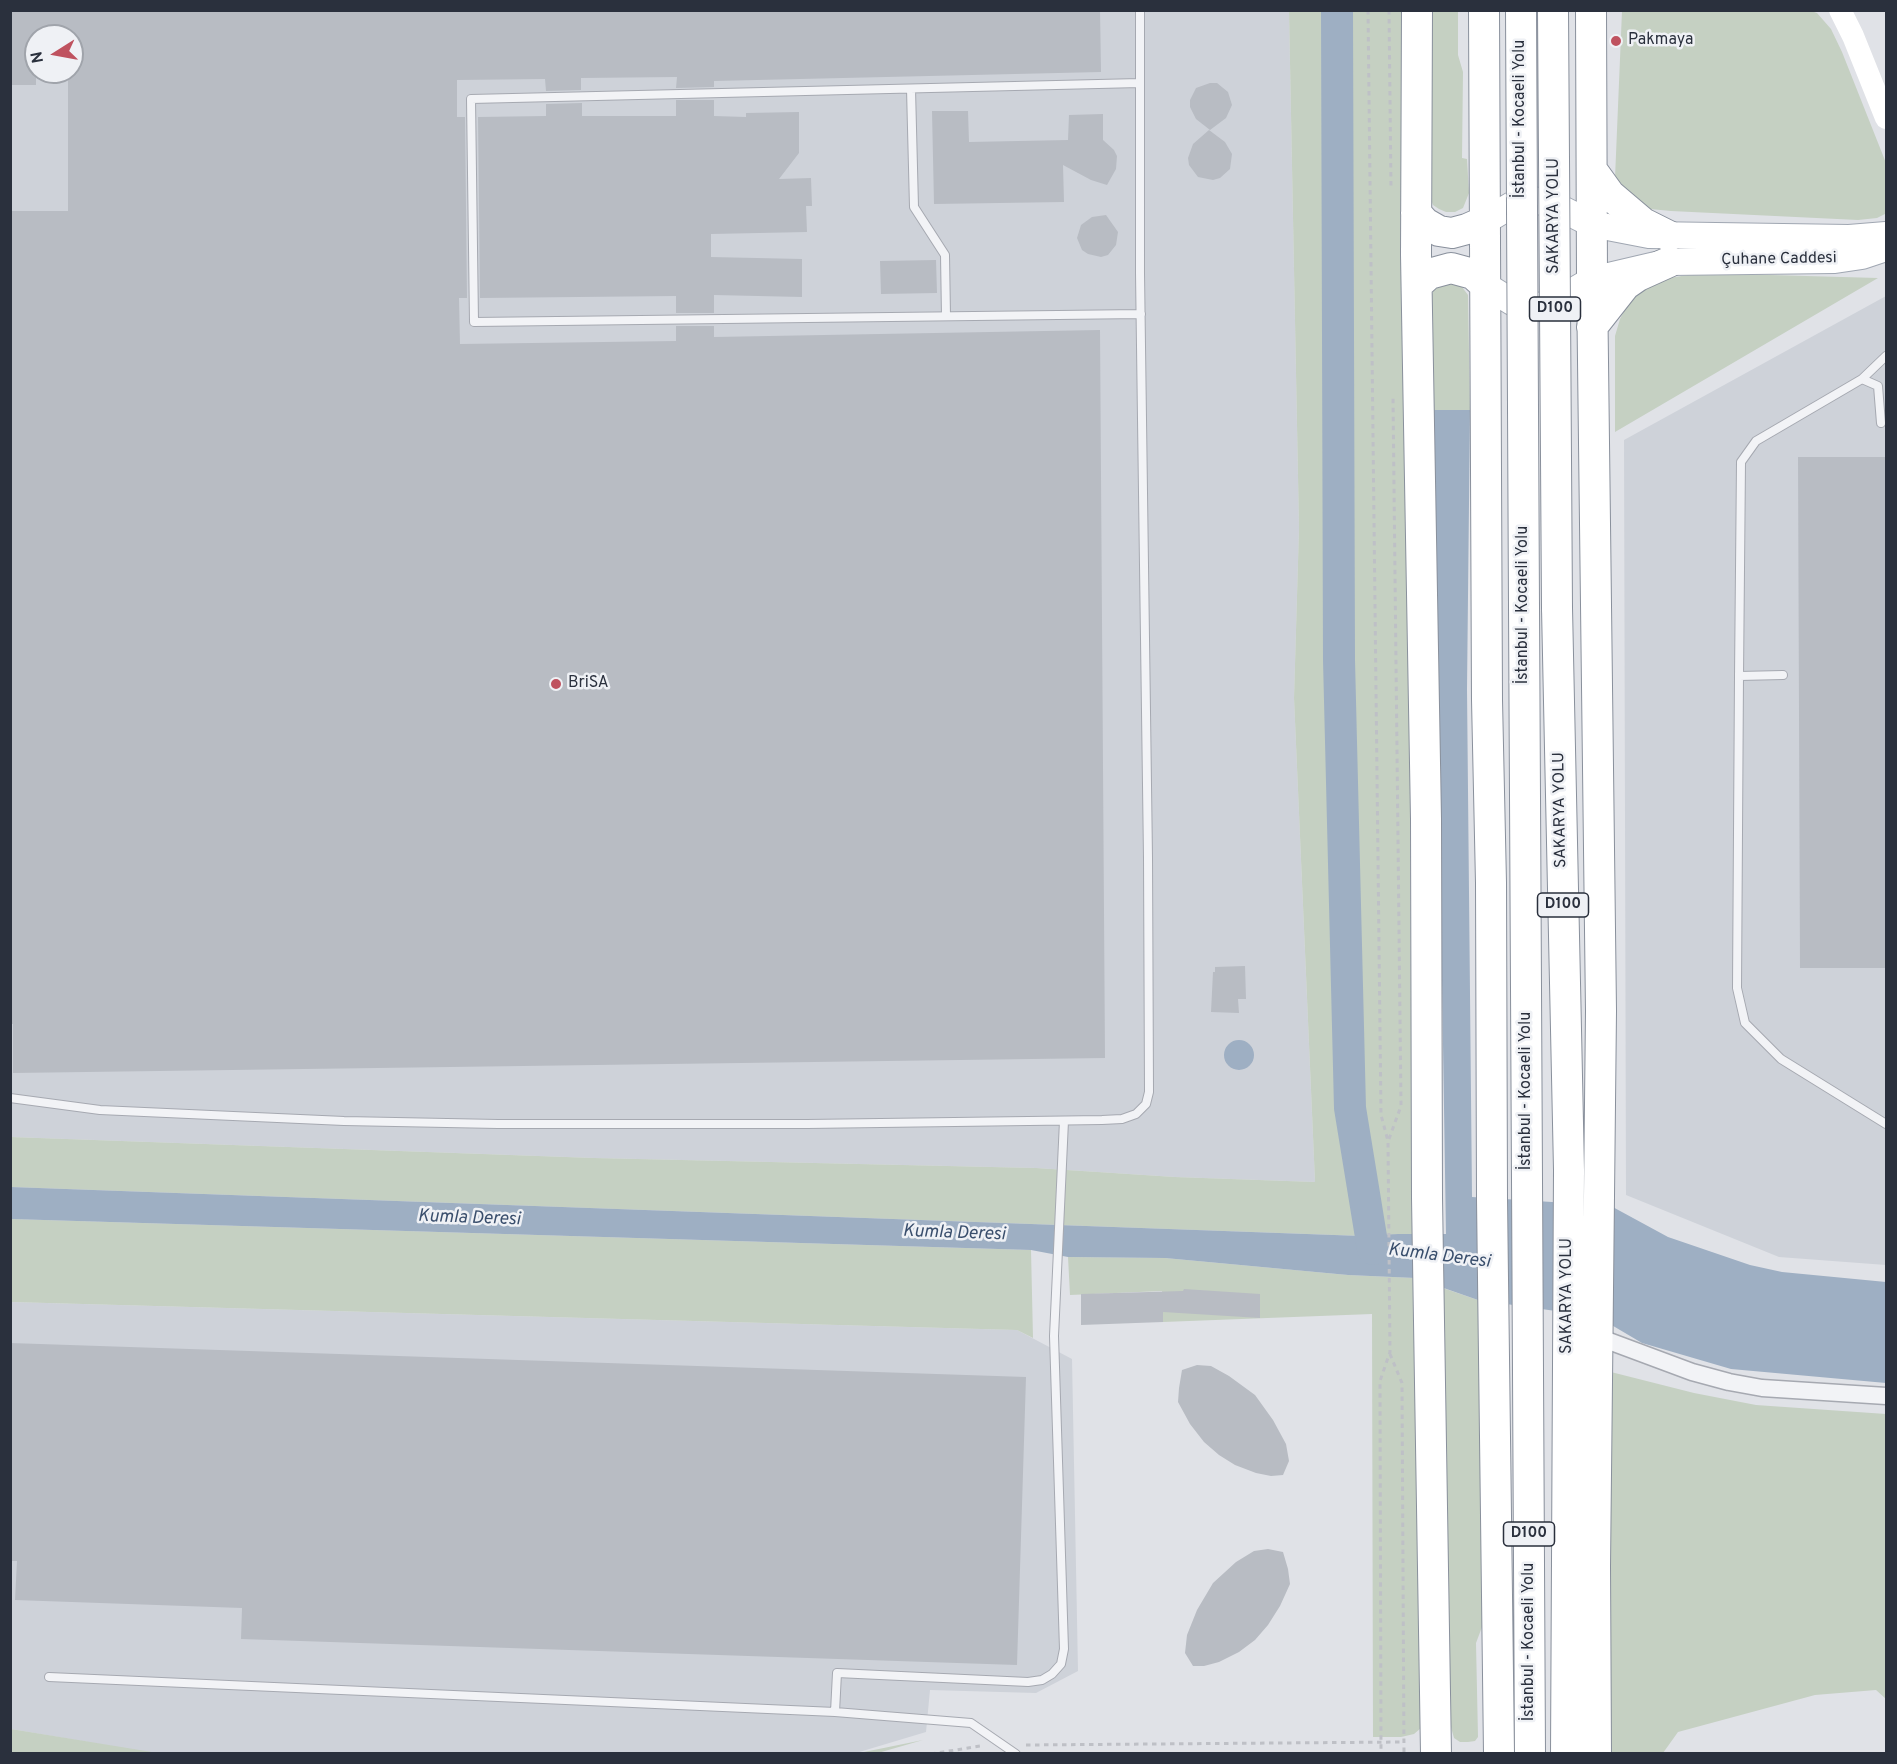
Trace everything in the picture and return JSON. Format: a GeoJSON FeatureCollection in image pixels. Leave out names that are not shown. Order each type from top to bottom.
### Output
{"type":"FeatureCollection","features":[{"type":"Feature","properties":{"kind":"highway"},"geometry":{"type":"LineString","coordinates":[[1417,10],[1404,207],[1417,285],[1426,819],[1427,1198],[1436,1754]]}},
{"type":"Feature","properties":{"kind":"highway"},"geometry":{"type":"LineString","coordinates":[[1484,10],[1487,700],[1491,883],[1498,1754]]}},
{"type":"Feature","properties":{"kind":"highway","name":"İstanbul - Kocaeli Yolu"},"geometry":{"type":"LineString","coordinates":[[1521,10],[1530,1754]]}},
{"type":"Feature","properties":{"kind":"highway","name":"SAKARYA YOLU"},"geometry":{"type":"LineString","coordinates":[[1553,10],[1557,608],[1569,1170],[1566,1754]]}},
{"type":"Feature","properties":{"kind":"highway"},"geometry":{"type":"LineString","coordinates":[[1591,10],[1592,327],[1601,1011],[1596,1754]]}},
{"type":"Feature","properties":{"kind":"highway"},"geometry":{"type":"LineString","coordinates":[[1485,130],[1500,146],[1517,156],[1538,158],[1560,152],[1575,142],[1592,124]]}},
{"type":"Feature","properties":{"kind":"highway"},"geometry":{"type":"LineString","coordinates":[[1592,170],[1610,195],[1669,249],[1625,285],[1592,327]]}},
{"type":"Feature","properties":{"kind":"highway"},"geometry":{"type":"LineString","coordinates":[[1404,207],[1439,231],[1467,230],[1485,220]]}},
{"type":"Feature","properties":{"kind":"highway"},"geometry":{"type":"LineString","coordinates":[[1417,285],[1429,274],[1451,268],[1473,274],[1485,285]]}},
{"type":"Feature","properties":{"kind":"highway"},"geometry":{"type":"LineString","coordinates":[[1486,364],[1499,351],[1513,343],[1541,340],[1564,346],[1579,357],[1593,375]]}},
{"type":"Feature","properties":{"kind":"highway"},"geometry":{"type":"LineString","coordinates":[[1569,1170],[1598,868]]}},
{"type":"Feature","properties":{"kind":"highway"},"geometry":{"type":"LineString","coordinates":[[1491,883],[1527,1140]]}},
{"type":"Feature","properties":{"kind":"highway"},"geometry":{"type":"LineString","coordinates":[[1479,1754],[1486,1745],[1489,1734],[1487,1669],[1489,1650],[1496,1625]]}},
{"type":"Feature","properties":{"kind":"main road"},"geometry":{"type":"LineString","coordinates":[[1485,220],[1512,205],[1533,200],[1552,204],[1592,224],[1648,235],[1669,249]]}},
{"type":"Feature","properties":{"kind":"main road","name":"Çuhane Caddesi"},"geometry":{"type":"LineString","coordinates":[[1669,249],[1887,235]]}},
{"type":"Feature","properties":{"kind":"main road","name":"Çuhane Caddesi"},"geometry":{"type":"LineString","coordinates":[[1669,249],[1835,260],[1862,256],[1887,248]]}},
{"type":"Feature","properties":{"kind":"main road"},"geometry":{"type":"LineString","coordinates":[[1485,285],[1512,302],[1536,307],[1556,301],[1592,280],[1669,249]]}},
{"type":"Feature","properties":{"kind":"street"},"geometry":{"type":"LineString","coordinates":[[1840,10],[1887,118]]}},
{"type":"Feature","properties":{"kind":"street"},"geometry":{"type":"LineString","coordinates":[[1598,1327],[1692,1372],[1729,1382],[1762,1388],[1887,1396]]}},
{"type":"Feature","properties":{"kind":"lane"},"geometry":{"type":"LineString","coordinates":[[10,1098],[100,1110],[356,1121],[652,1124],[1064,1121],[1122,1119],[1136,1114],[1146,1104],[1149,1092],[1140,10]]}},
{"type":"Feature","properties":{"kind":"lane"},"geometry":{"type":"LineString","coordinates":[[1140,83],[471,99],[474,322],[1141,314]]}},
{"type":"Feature","properties":{"kind":"lane"},"geometry":{"type":"LineString","coordinates":[[911,89],[914,207],[945,255],[946,316]]}},
{"type":"Feature","properties":{"kind":"lane"},"geometry":{"type":"LineString","coordinates":[[1887,356],[1862,379],[1756,441],[1741,462],[1737,988],[1745,1023],[1781,1059],[1887,1124]]}},
{"type":"Feature","properties":{"kind":"lane"},"geometry":{"type":"LineString","coordinates":[[1862,379],[1878,386],[1881,423]]}},
{"type":"Feature","properties":{"kind":"lane"},"geometry":{"type":"LineString","coordinates":[[1739,676],[1783,675]]}},
{"type":"Feature","properties":{"kind":"lane"},"geometry":{"type":"LineString","coordinates":[[835,1712],[837,1673],[1028,1682],[1042,1680],[1052,1674],[1061,1664],[1064,1649],[1054,1336],[1064,1121]]}},
{"type":"Feature","properties":{"kind":"lane"},"geometry":{"type":"LineString","coordinates":[[49,1677],[835,1712],[971,1723],[1016,1754]]}},
{"type":"Feature","properties":{"kind":"path"},"geometry":{"type":"LineString","coordinates":[[1368,10],[1381,1115],[1388,1141],[1390,1352],[1402,1383],[1404,1754]]}},
{"type":"Feature","properties":{"kind":"path"},"geometry":{"type":"LineString","coordinates":[[1389,10],[1404,207]]}},
{"type":"Feature","properties":{"kind":"path"},"geometry":{"type":"LineString","coordinates":[[1388,1141],[1401,1106],[1393,392]]}},
{"type":"Feature","properties":{"kind":"path"},"geometry":{"type":"LineString","coordinates":[[1381,1754],[1380,1382],[1390,1352]]}},
{"type":"Feature","properties":{"kind":"path"},"geometry":{"type":"LineString","coordinates":[[932,1754],[971,1746],[1004,1745],[1404,1742]]}},
{"type":"Feature","properties":{"kind":"shaded area","name":"BriSA"},"geometry":{"type":"Polygon","coordinates":[[[11,11],[1289,11],[1299,528],[1294,698],[1315,1182],[1175,1177],[1036,1168],[594,1158],[11,1137],[11,11]]]}},
{"type":"Feature","properties":{"kind":"shaded area"},"geometry":{"type":"Polygon","coordinates":[[[1886,296],[1886,1265],[1779,1257],[1626,1195],[1624,440],[1886,296]]]}},
{"type":"Feature","properties":{"kind":"shaded area"},"geometry":{"type":"Polygon","coordinates":[[[10,1302],[1017,1330],[1072,1359],[1078,1671],[1036,1693],[930,1690],[926,1732],[856,1753],[158,1754],[11,1729],[10,1302]]]}},
{"type":"Feature","properties":{"kind":"green space"},"geometry":{"type":"Polygon","coordinates":[[[1289,11],[1402,11],[1409,592],[1412,1234],[1362,1236],[11,1187],[11,1137],[594,1158],[1036,1168],[1175,1177],[1315,1182],[1294,698],[1299,528],[1289,11]]]}},
{"type":"Feature","properties":{"kind":"green space"},"geometry":{"type":"Polygon","coordinates":[[[1426,11],[1458,11],[1458,55],[1463,72],[1462,158],[1467,159],[1469,193],[1463,208],[1455,212],[1439,209],[1433,205],[1430,197],[1426,11]]]}},
{"type":"Feature","properties":{"kind":"green space"},"geometry":{"type":"Polygon","coordinates":[[[1622,11],[1811,11],[1817,13],[1831,29],[1842,52],[1886,163],[1885,214],[1877,218],[1858,220],[1671,211],[1650,209],[1635,203],[1615,178],[1622,11]]]}},
{"type":"Feature","properties":{"kind":"green space"},"geometry":{"type":"Polygon","coordinates":[[[1699,273],[1878,278],[1615,432],[1615,336],[1628,303],[1642,288],[1658,280],[1699,273]]]}},
{"type":"Feature","properties":{"kind":"green space"},"geometry":{"type":"Polygon","coordinates":[[[1451,283],[1462,287],[1468,295],[1470,410],[1433,410],[1429,304],[1433,291],[1440,285],[1451,283]]]}},
{"type":"Feature","properties":{"kind":"green space"},"geometry":{"type":"Polygon","coordinates":[[[11,1219],[1031,1250],[1033,1338],[1017,1330],[11,1302],[11,1219]]]}},
{"type":"Feature","properties":{"kind":"green space"},"geometry":{"type":"Polygon","coordinates":[[[1068,1257],[1165,1258],[1348,1275],[1415,1278],[1421,1728],[1414,1734],[1401,1737],[1373,1737],[1372,1314],[1163,1322],[1162,1291],[1070,1295],[1068,1257]]]}},
{"type":"Feature","properties":{"kind":"green space"},"geometry":{"type":"Polygon","coordinates":[[[1437,1286],[1478,1300],[1485,1619],[1476,1643],[1478,1737],[1475,1741],[1468,1742],[1460,1742],[1454,1738],[1449,1720],[1437,1286]]]}},
{"type":"Feature","properties":{"kind":"green space"},"geometry":{"type":"Polygon","coordinates":[[[1607,1371],[1694,1393],[1756,1405],[1886,1414],[1886,1699],[1876,1690],[1815,1695],[1678,1732],[1663,1753],[1609,1753],[1607,1371]]]}},
{"type":"Feature","properties":{"kind":"green space"},"geometry":{"type":"Polygon","coordinates":[[[11,1729],[158,1753],[11,1753],[11,1729]]]}},
{"type":"Feature","properties":{"kind":"green space"},"geometry":{"type":"Polygon","coordinates":[[[923,1740],[878,1753],[856,1753],[864,1752],[923,1740]]]}},
{"type":"Feature","properties":{"kind":"water","name":"Kumla Deresi"},"geometry":{"type":"Polygon","coordinates":[[[1433,410],[1470,410],[1467,689],[1472,1197],[1568,1203],[1598,1199],[1668,1237],[1750,1265],[1782,1272],[1886,1282],[1886,1383],[1731,1369],[1642,1343],[1598,1317],[1478,1300],[1415,1278],[1348,1275],[1165,1258],[1068,1257],[1031,1250],[11,1219],[11,1187],[1362,1236],[1446,1234],[1433,410]]]}},
{"type":"Feature","properties":{"kind":"water"},"geometry":{"type":"Polygon","coordinates":[[[1239,1040],[1245,1041],[1253,1049],[1253,1061],[1245,1069],[1239,1070],[1233,1069],[1225,1061],[1224,1055],[1225,1049],[1233,1041],[1239,1040]]]}},
{"type":"Feature","properties":{"kind":"building","name":"BriSA"},"geometry":{"type":"Polygon","coordinates":[[[10,10],[1100,10],[1101,72],[714,81],[714,87],[676,88],[677,77],[581,78],[581,90],[546,91],[545,79],[457,80],[457,117],[465,117],[467,298],[459,298],[460,344],[676,341],[676,326],[714,326],[714,337],[1100,330],[1105,1058],[13,1073],[13,1024],[10,1024],[10,211],[68,211],[68,84],[84,84],[84,24],[24,24],[24,84],[36,85],[10,85],[10,10]]]}},
{"type":"Feature","properties":{"kind":"building"},"geometry":{"type":"Polygon","coordinates":[[[1217,83],[1228,92],[1232,105],[1226,118],[1210,130],[1196,119],[1190,107],[1190,100],[1196,88],[1217,83]]]}},
{"type":"Feature","properties":{"kind":"building"},"geometry":{"type":"Polygon","coordinates":[[[676,100],[714,100],[714,116],[746,117],[746,113],[799,112],[799,153],[779,179],[811,178],[812,206],[806,206],[807,232],[711,234],[711,257],[802,259],[802,297],[714,295],[714,313],[676,313],[676,296],[480,298],[478,117],[546,116],[546,104],[582,103],[582,116],[676,116],[676,100]]]}},
{"type":"Feature","properties":{"kind":"building"},"geometry":{"type":"Polygon","coordinates":[[[932,111],[968,111],[969,142],[1068,140],[1069,115],[1103,114],[1103,140],[1117,156],[1116,169],[1107,185],[1091,180],[1063,165],[1064,202],[934,204],[932,111]]]}},
{"type":"Feature","properties":{"kind":"building"},"geometry":{"type":"Polygon","coordinates":[[[1209,130],[1225,142],[1232,154],[1230,169],[1220,178],[1213,180],[1198,177],[1189,165],[1188,158],[1193,144],[1209,130]]]}},
{"type":"Feature","properties":{"kind":"building"},"geometry":{"type":"Polygon","coordinates":[[[1106,215],[1118,232],[1116,245],[1108,255],[1101,257],[1088,254],[1082,250],[1077,238],[1081,225],[1092,217],[1106,215]]]}},
{"type":"Feature","properties":{"kind":"building"},"geometry":{"type":"Polygon","coordinates":[[[936,260],[937,293],[881,294],[880,261],[936,260]]]}},
{"type":"Feature","properties":{"kind":"building"},"geometry":{"type":"Polygon","coordinates":[[[1798,457],[1887,457],[1887,968],[1800,968],[1798,457]]]}},
{"type":"Feature","properties":{"kind":"building"},"geometry":{"type":"Polygon","coordinates":[[[1245,966],[1246,999],[1238,999],[1239,1013],[1211,1012],[1215,967],[1245,966]]]}},
{"type":"Feature","properties":{"kind":"building"},"geometry":{"type":"Polygon","coordinates":[[[1184,1289],[1260,1294],[1260,1318],[1163,1312],[1163,1322],[1081,1325],[1081,1294],[1183,1291],[1184,1289]]]}},
{"type":"Feature","properties":{"kind":"building"},"geometry":{"type":"Polygon","coordinates":[[[10,1343],[1026,1377],[1017,1665],[241,1639],[242,1608],[15,1600],[17,1561],[10,1561],[10,1343]]]}},
{"type":"Feature","properties":{"kind":"building"},"geometry":{"type":"Polygon","coordinates":[[[1197,1365],[1211,1366],[1255,1395],[1273,1420],[1286,1444],[1289,1461],[1283,1475],[1271,1476],[1256,1473],[1235,1465],[1204,1442],[1190,1424],[1178,1402],[1182,1370],[1197,1365]]]}},
{"type":"Feature","properties":{"kind":"building"},"geometry":{"type":"Polygon","coordinates":[[[1268,1549],[1283,1552],[1290,1584],[1268,1625],[1255,1640],[1239,1652],[1219,1662],[1193,1666],[1185,1653],[1187,1635],[1197,1610],[1213,1583],[1236,1562],[1254,1551],[1268,1549]]]}},
{"type":"Feature","properties":{"kind":"waterway"},"geometry":{"type":"LineString","coordinates":[[1337,10],[1339,660],[1350,1108],[1373,1249]]}},
{"type":"Feature","properties":{"kind":"place","name":"Pakmaya"},"geometry":{"type":"Point","coordinates":[1616,41]}},
{"type":"Feature","properties":{"kind":"place","name":"BriSA"},"geometry":{"type":"Point","coordinates":[556,684]}}]}
